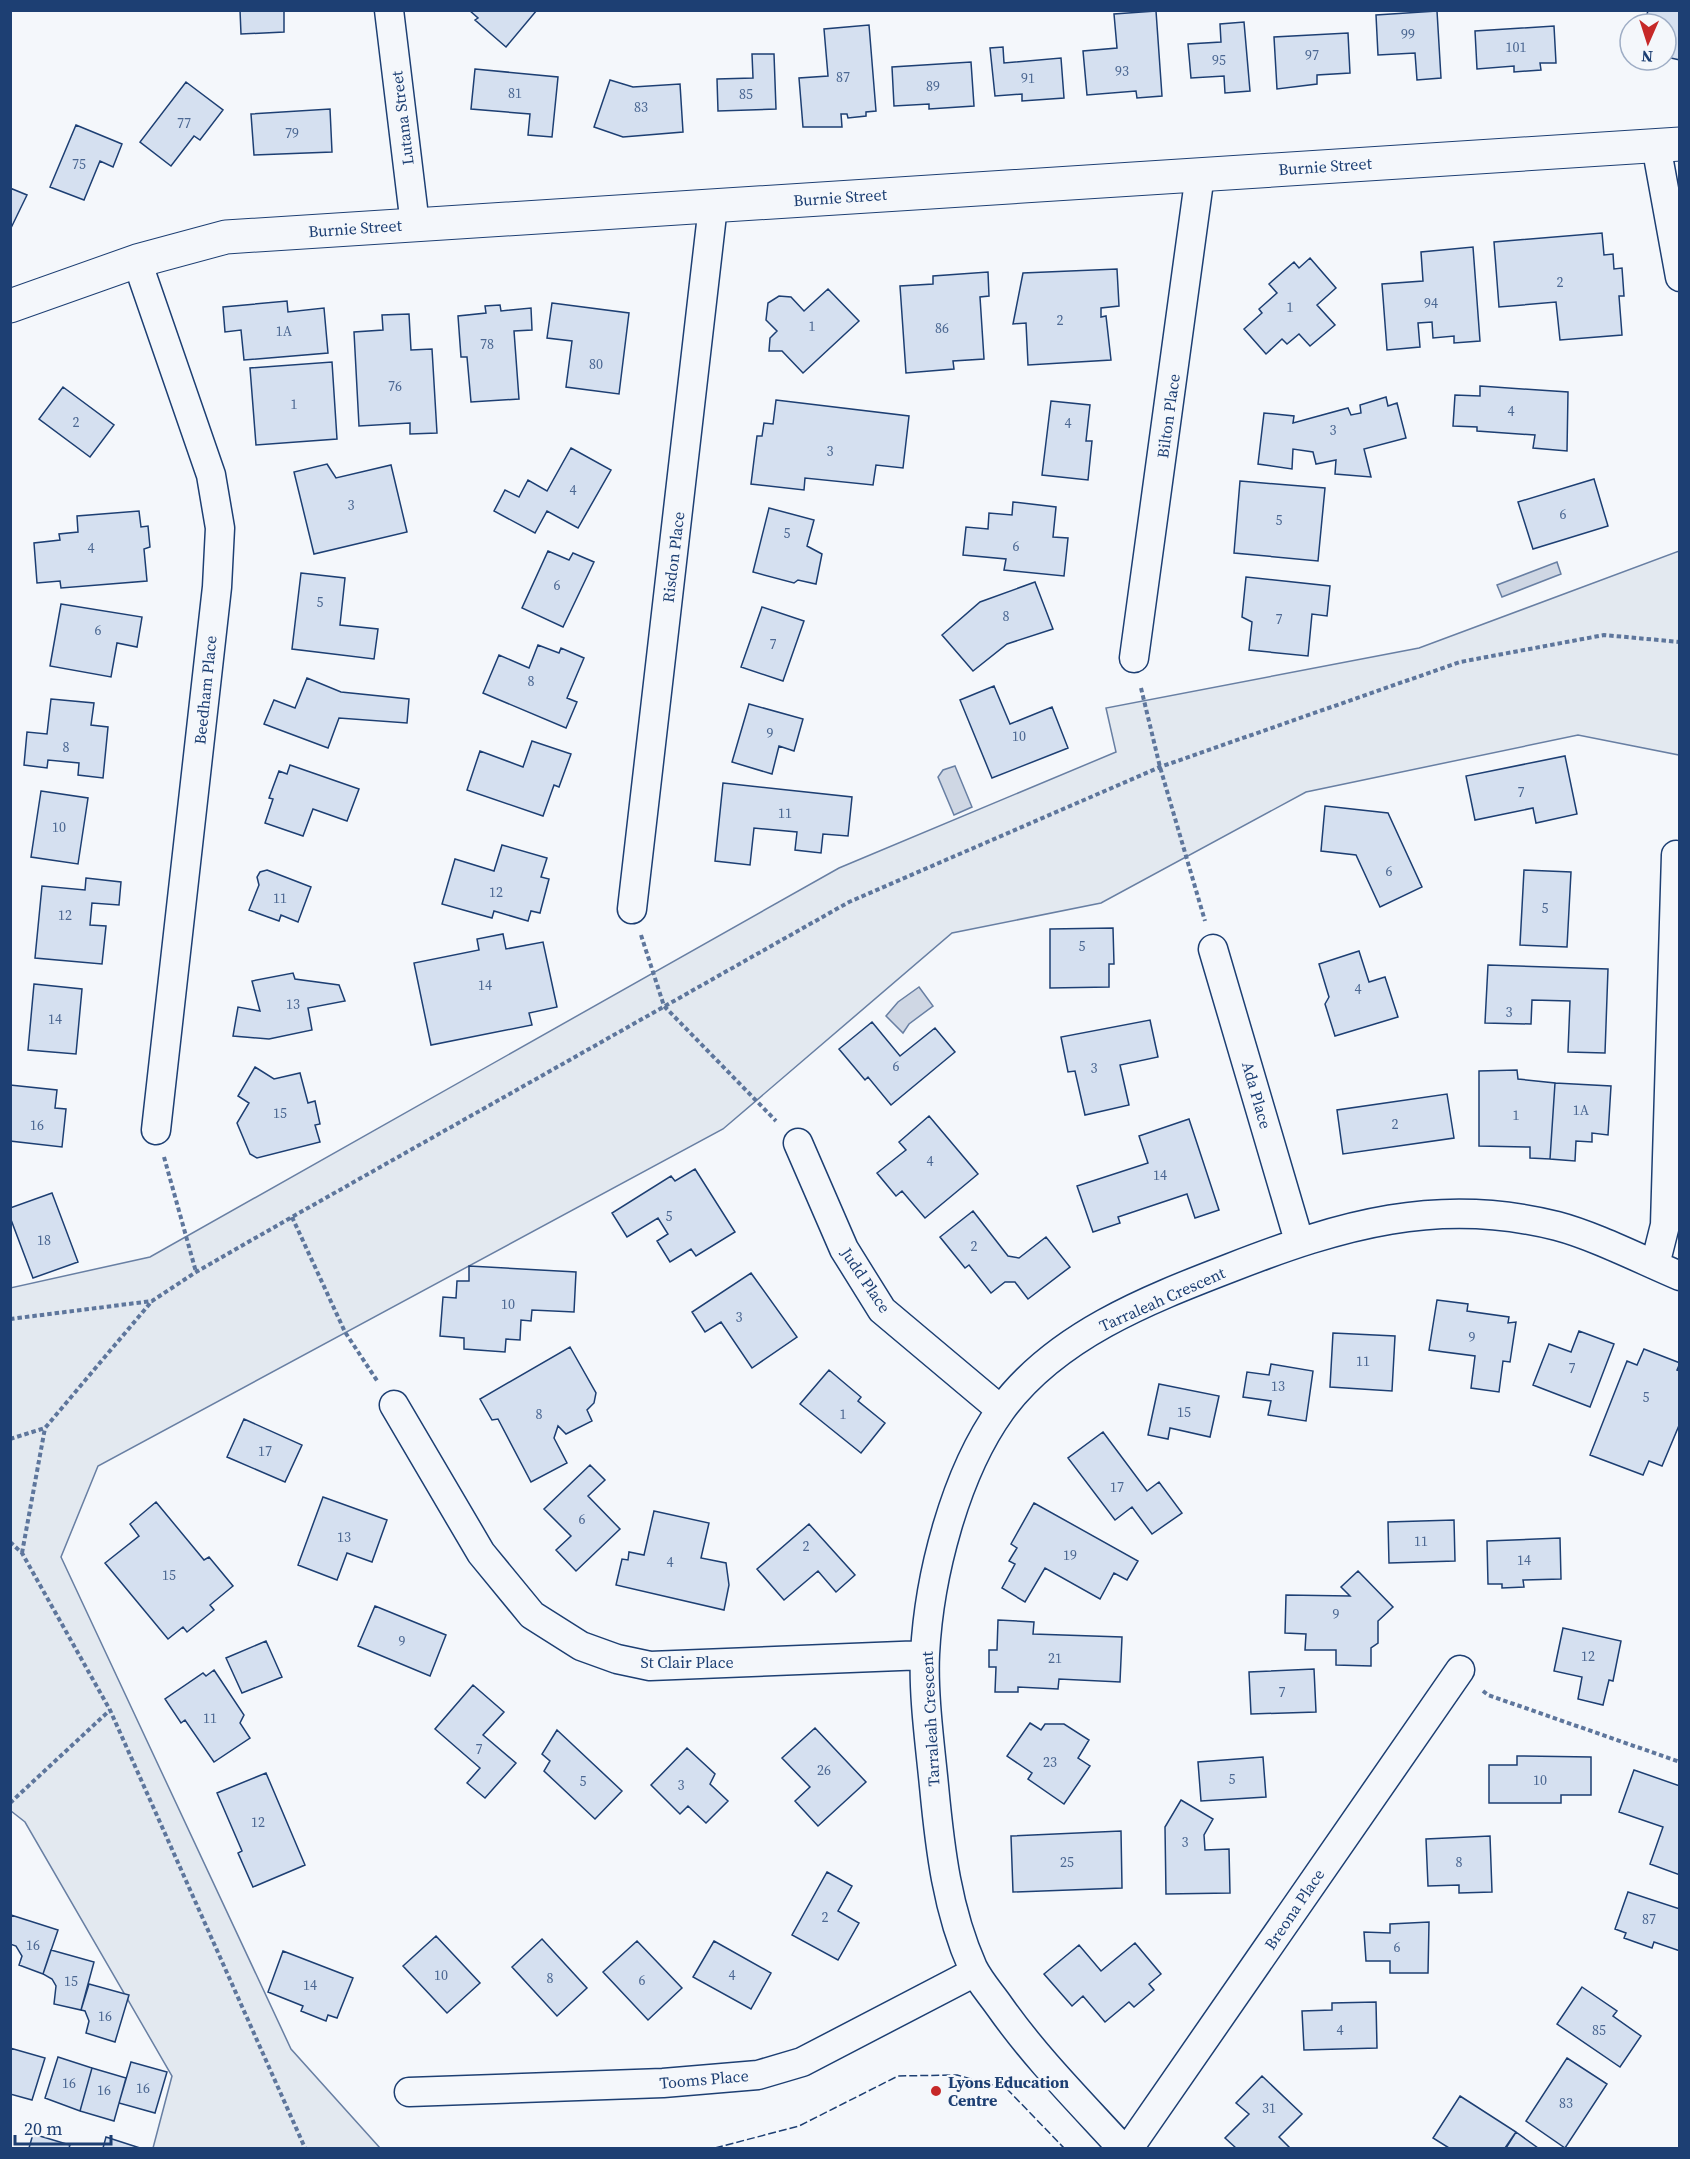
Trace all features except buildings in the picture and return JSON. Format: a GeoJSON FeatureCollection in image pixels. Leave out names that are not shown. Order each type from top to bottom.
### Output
{"type":"FeatureCollection","features":[{"type":"Feature","properties":{"kind":"street","name":"Lutana Street"},"geometry":{"type":"LineString","coordinates":[[389,10],[416,225]]}},
{"type":"Feature","properties":{"kind":"street","name":"Burnie Street"},"geometry":{"type":"LineString","coordinates":[[10,306],[137,261],[226,237],[1668,145]]}},
{"type":"Feature","properties":{"kind":"street"},"geometry":{"type":"LineString","coordinates":[[1668,145],[1680,277]]}},
{"type":"Feature","properties":{"kind":"street","name":"Bilton Place"},"geometry":{"type":"LineString","coordinates":[[1134,658],[1200,174]]}},
{"type":"Feature","properties":{"kind":"street","name":"Risdon Place"},"geometry":{"type":"LineString","coordinates":[[632,909],[712,206]]}},
{"type":"Feature","properties":{"kind":"street","name":"Beedham Place"},"geometry":{"type":"LineString","coordinates":[[137,261],[211,475],[220,528],[217,587],[156,1130]]}},
{"type":"Feature","properties":{"kind":"street"},"geometry":{"type":"LineString","coordinates":[[1667,1271],[1665,1225],[1676,855]]}},
{"type":"Feature","properties":{"kind":"street","name":"Ada Place"},"geometry":{"type":"LineString","coordinates":[[1213,949],[1299,1241]]}},
{"type":"Feature","properties":{"kind":"street","name":"Judd Place"},"geometry":{"type":"LineString","coordinates":[[798,1143],[844,1249],[882,1310],[1001,1410]]}},
{"type":"Feature","properties":{"kind":"street","name":"Tarraleah Crescent"},"geometry":{"type":"LineString","coordinates":[[1122,2148],[1025,2042],[975,1972],[954,1917],[941,1860],[925,1655],[937,1563],[963,1478],[1001,1410],[1048,1361],[1110,1319],[1204,1278],[1299,1241],[1378,1220],[1446,1213],[1502,1216],[1559,1227],[1667,1271]]}},
{"type":"Feature","properties":{"kind":"street","name":"St Clair Place"},"geometry":{"type":"LineString","coordinates":[[394,1405],[481,1554],[532,1615],[581,1646],[617,1659],[650,1665],[925,1655]]}},
{"type":"Feature","properties":{"kind":"street","name":"Breona Place"},"geometry":{"type":"LineString","coordinates":[[1129,2148],[1460,1670]]}},
{"type":"Feature","properties":{"kind":"street","name":"Tooms Place"},"geometry":{"type":"LineString","coordinates":[[409,2092],[663,2083],[758,2075],[802,2062],[975,1972]]}},
{"type":"Feature","properties":{"kind":"path"},"geometry":{"type":"LineString","coordinates":[[22,1554],[45,1428],[152,1301],[196,1272],[292,1217],[849,902],[1160,767],[1460,662],[1604,635],[1680,642]]}},
{"type":"Feature","properties":{"kind":"path"},"geometry":{"type":"LineString","coordinates":[[1134,658],[1160,767],[1213,949]]}},
{"type":"Feature","properties":{"kind":"path"},"geometry":{"type":"LineString","coordinates":[[632,909],[664,1006],[798,1143]]}},
{"type":"Feature","properties":{"kind":"path"},"geometry":{"type":"LineString","coordinates":[[156,1130],[196,1272]]}},
{"type":"Feature","properties":{"kind":"path"},"geometry":{"type":"LineString","coordinates":[[292,1217],[345,1332],[394,1405]]}},
{"type":"Feature","properties":{"kind":"path"},"geometry":{"type":"LineString","coordinates":[[10,1319],[152,1301]]}},
{"type":"Feature","properties":{"kind":"path"},"geometry":{"type":"LineString","coordinates":[[10,1439],[45,1428]]}},
{"type":"Feature","properties":{"kind":"path"},"geometry":{"type":"LineString","coordinates":[[10,1542],[22,1554],[110,1710],[304,2148]]}},
{"type":"Feature","properties":{"kind":"path"},"geometry":{"type":"LineString","coordinates":[[1460,1670],[1488,1695],[1680,1762]]}},
{"type":"Feature","properties":{"kind":"path"},"geometry":{"type":"LineString","coordinates":[[10,1803],[110,1710]]}},
{"type":"Feature","properties":{"kind":"shaded area"},"geometry":{"type":"Polygon","coordinates":[[[1679,551],[1679,755],[1578,735],[1306,792],[1101,903],[952,933],[723,1129],[98,1466],[61,1557],[291,2049],[380,2148],[153,2148],[172,2076],[25,1822],[11,1811],[10,1288],[150,1257],[839,868],[1116,752],[1106,708],[1419,648],[1679,551]]]}},
{"type":"Feature","properties":{"kind":"shaded area"},"geometry":{"type":"Polygon","coordinates":[[[1557,562],[1561,574],[1502,597],[1497,585],[1557,562]]]}},
{"type":"Feature","properties":{"kind":"shaded area"},"geometry":{"type":"Polygon","coordinates":[[[955,766],[972,807],[954,815],[938,777],[943,770],[955,766]]]}},
{"type":"Feature","properties":{"kind":"shaded area"},"geometry":{"type":"Polygon","coordinates":[[[919,987],[933,1006],[909,1024],[903,1033],[886,1016],[898,1002],[919,987]]]}},
{"type":"Feature","properties":{"kind":"fence"},"geometry":{"type":"LineString","coordinates":[[715,2148],[799,2126],[898,2076],[957,2075],[1007,2089],[1064,2148]]}},
{"type":"Feature","properties":{"kind":"place","name":"Lyons Education Centre"},"geometry":{"type":"Point","coordinates":[936,2091]}}]}
